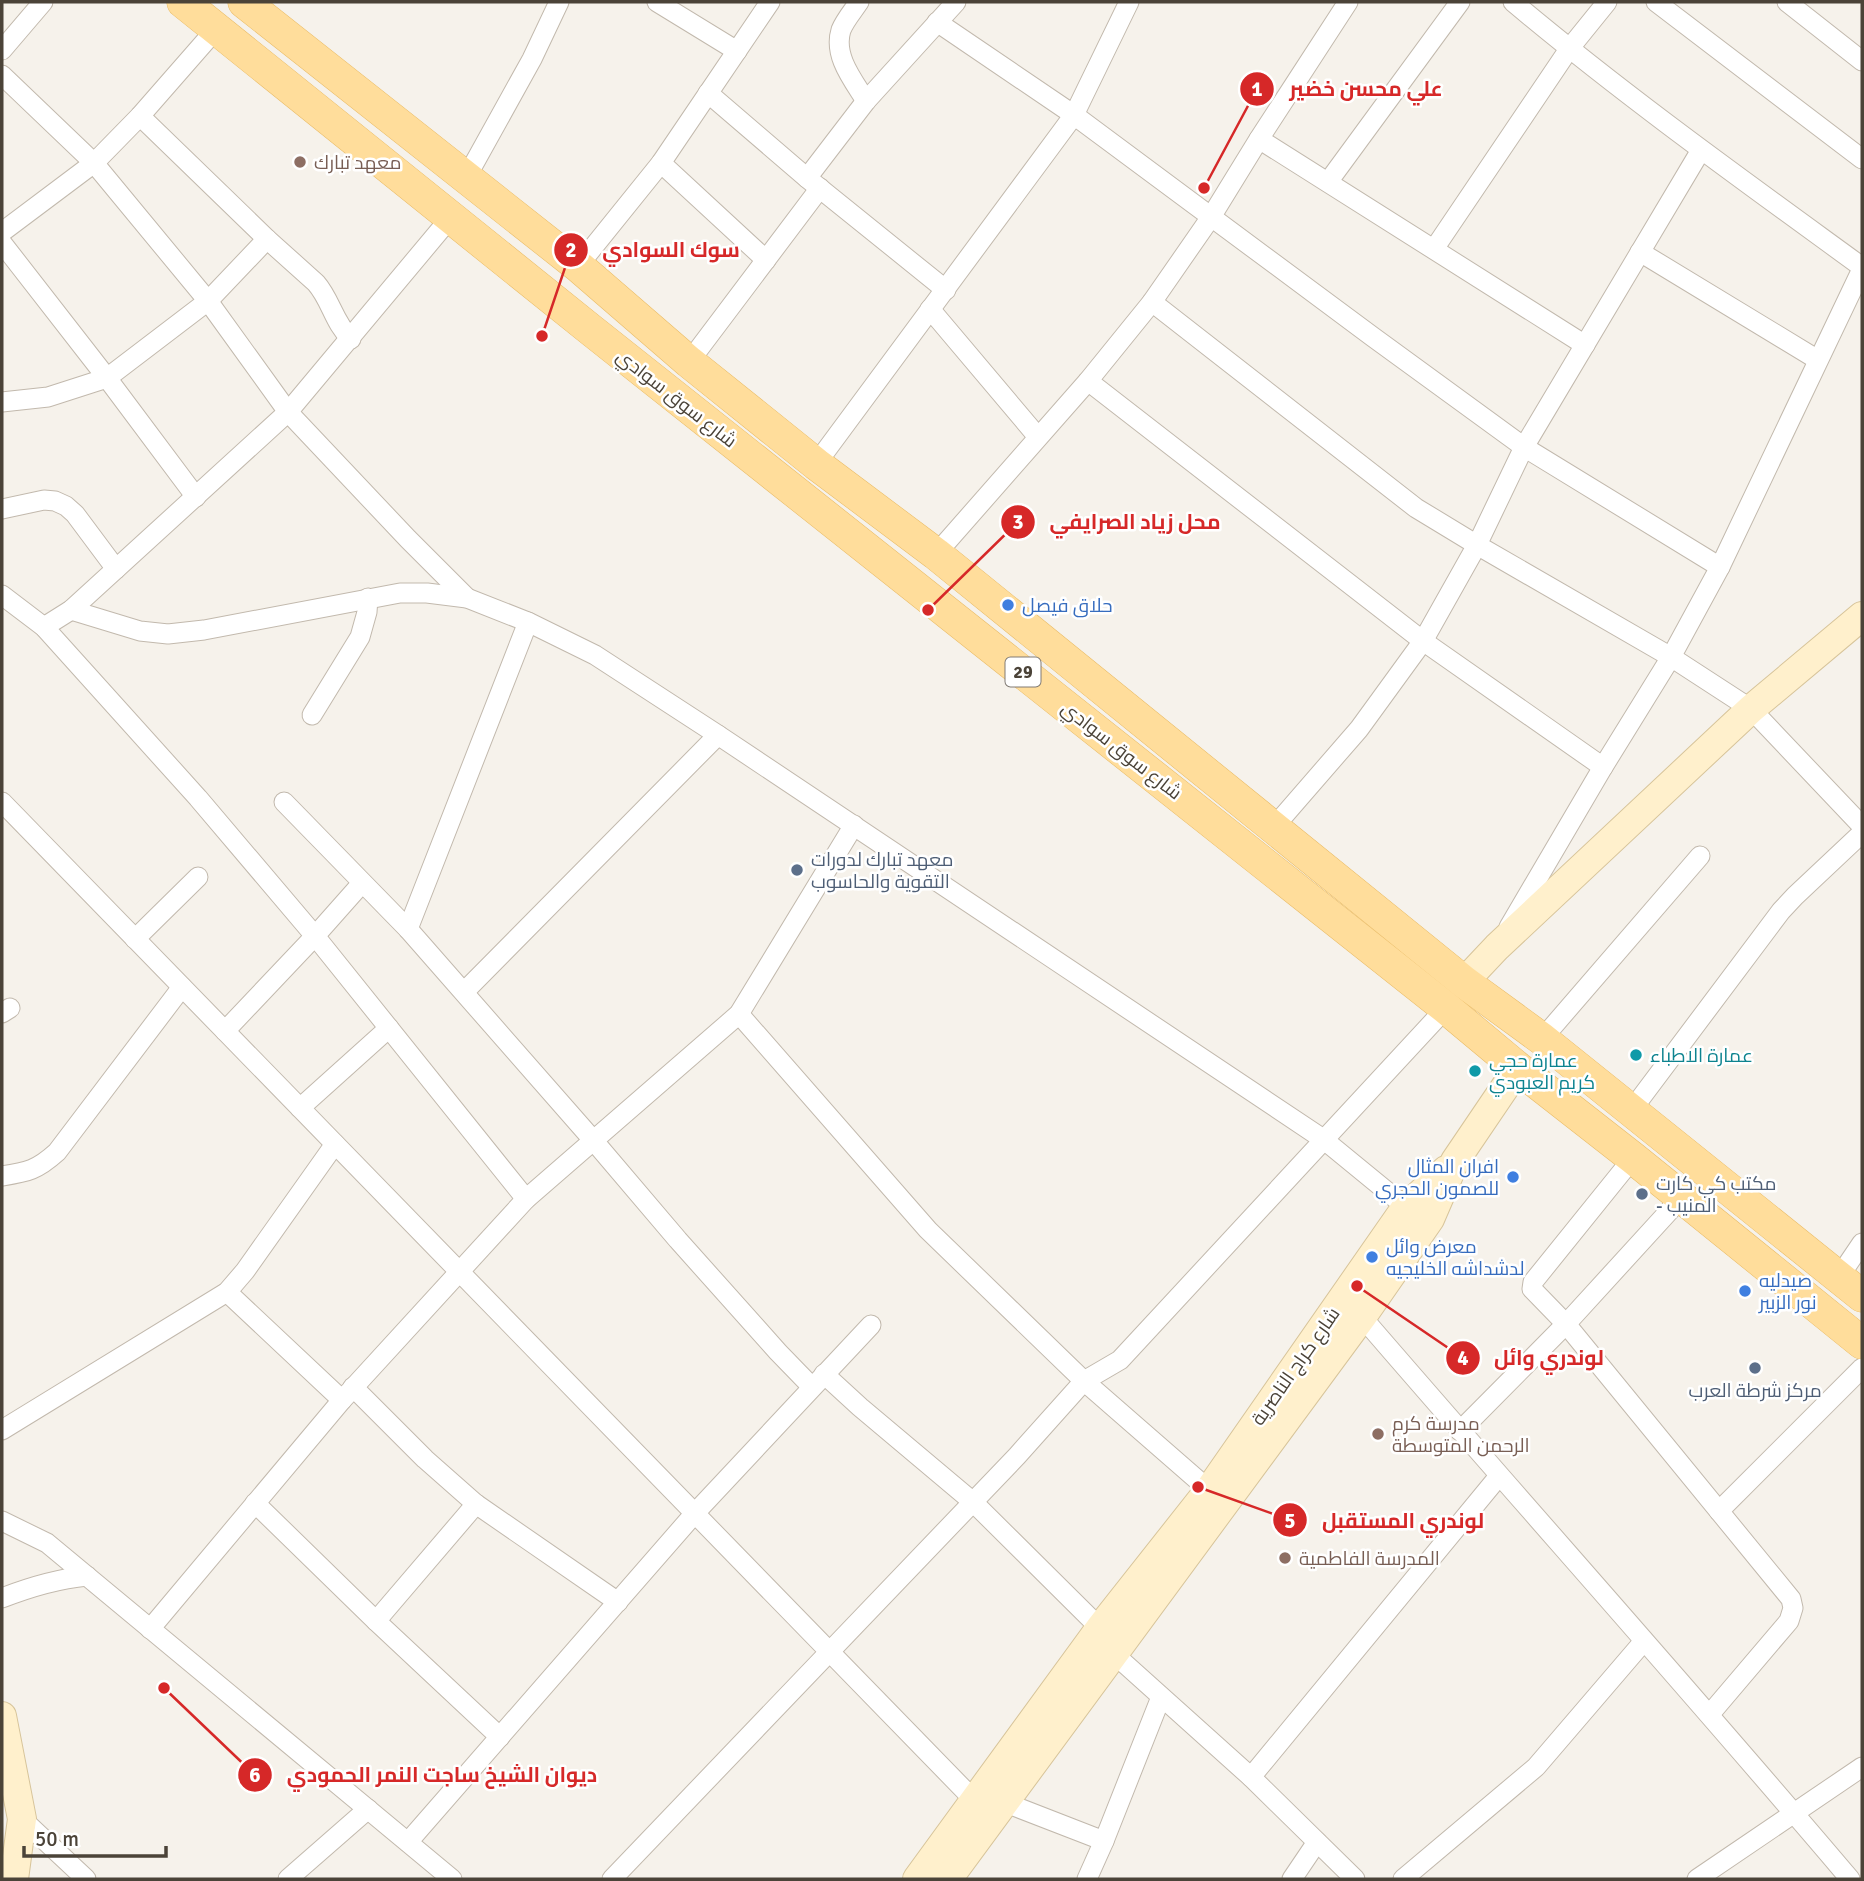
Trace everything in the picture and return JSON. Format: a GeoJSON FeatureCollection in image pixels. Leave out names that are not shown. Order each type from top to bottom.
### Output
{"type":"FeatureCollection","features":[{"type":"Feature","properties":{"kind":"main road","name":"شارع سوق سوادي"},"geometry":{"type":"LineString","coordinates":[[183,2],[1862,1343]]}},
{"type":"Feature","properties":{"kind":"main road","name":"شارع سوق سوادي"},"geometry":{"type":"LineString","coordinates":[[260,7],[466,178],[578,266],[689,362],[816,464],[936,554],[1464,982],[1542,1040],[1851,1286]]}},
{"type":"Feature","properties":{"kind":"main road"},"geometry":{"type":"LineString","coordinates":[[591,330],[617,299]]}},
{"type":"Feature","properties":{"kind":"main road"},"geometry":{"type":"LineString","coordinates":[[1464,982],[1497,947],[1751,709],[1862,616]]}},
{"type":"Feature","properties":{"kind":"main road"},"geometry":{"type":"LineString","coordinates":[[1455,1161],[1518,1068]]}},
{"type":"Feature","properties":{"kind":"main road","name":"شارع كراج الناصرية"},"geometry":{"type":"LineString","coordinates":[[917,1879],[1100,1628],[1209,1490],[1406,1208],[1455,1161]]}},
{"type":"Feature","properties":{"kind":"main road","name":"شارع كراج الناصرية"},"geometry":{"type":"LineString","coordinates":[[948,1879],[1362,1317],[1430,1219],[1455,1161]]}},
{"type":"Feature","properties":{"kind":"main road"},"geometry":{"type":"LineString","coordinates":[[1756,1258],[1778,1229]]}},
{"type":"Feature","properties":{"kind":"main road"},"geometry":{"type":"LineString","coordinates":[[2,1716],[22,1819],[14,1879]]}},
{"type":"Feature","properties":{"kind":"street"},"geometry":{"type":"LineString","coordinates":[[2,50],[43,2]]}},
{"type":"Feature","properties":{"kind":"street"},"geometry":{"type":"LineString","coordinates":[[466,178],[559,2]]}},
{"type":"Feature","properties":{"kind":"street"},"geometry":{"type":"LineString","coordinates":[[657,2],[737,51]]}},
{"type":"Feature","properties":{"kind":"street"},"geometry":{"type":"LineString","coordinates":[[578,266],[661,163],[770,2]]}},
{"type":"Feature","properties":{"kind":"street"},"geometry":{"type":"LineString","coordinates":[[859,2],[841,30],[839,46],[842,60],[866,101]]}},
{"type":"Feature","properties":{"kind":"street"},"geometry":{"type":"LineString","coordinates":[[689,362],[766,260],[866,101],[956,2]]}},
{"type":"Feature","properties":{"kind":"street"},"geometry":{"type":"LineString","coordinates":[[816,464],[1074,115],[1129,2]]}},
{"type":"Feature","properties":{"kind":"street"},"geometry":{"type":"LineString","coordinates":[[936,554],[1088,381],[1152,302],[1211,217],[1348,2]]}},
{"type":"Feature","properties":{"kind":"street"},"geometry":{"type":"LineString","coordinates":[[1328,182],[1460,2]]}},
{"type":"Feature","properties":{"kind":"street"},"geometry":{"type":"LineString","coordinates":[[1497,947],[1603,766],[1671,657],[1720,566],[1818,360],[1855,299],[1862,268],[1700,150],[1569,49],[1513,2]]}},
{"type":"Feature","properties":{"kind":"street"},"geometry":{"type":"LineString","coordinates":[[1434,249],[1569,49],[1607,2]]}},
{"type":"Feature","properties":{"kind":"street"},"geometry":{"type":"LineString","coordinates":[[1656,2],[1862,159]]}},
{"type":"Feature","properties":{"kind":"street"},"geometry":{"type":"LineString","coordinates":[[1787,2],[1862,61]]}},
{"type":"Feature","properties":{"kind":"street"},"geometry":{"type":"LineString","coordinates":[[937,22],[1074,115],[1524,447],[1720,566]]}},
{"type":"Feature","properties":{"kind":"street"},"geometry":{"type":"LineString","coordinates":[[2,232],[93,163],[140,116],[217,28]]}},
{"type":"Feature","properties":{"kind":"street"},"geometry":{"type":"LineString","coordinates":[[2,75],[93,163],[208,301],[288,412],[467,598]]}},
{"type":"Feature","properties":{"kind":"street"},"geometry":{"type":"LineString","coordinates":[[708,93],[813,183],[946,290]]}},
{"type":"Feature","properties":{"kind":"street"},"geometry":{"type":"LineString","coordinates":[[140,116],[308,275],[323,291],[338,324],[351,339]]}},
{"type":"Feature","properties":{"kind":"street"},"geometry":{"type":"LineString","coordinates":[[1259,139],[1585,345]]}},
{"type":"Feature","properties":{"kind":"street"},"geometry":{"type":"LineString","coordinates":[[1273,828],[1359,729],[1423,641],[1477,545],[1524,447],[1700,150]]}},
{"type":"Feature","properties":{"kind":"street"},"geometry":{"type":"LineString","coordinates":[[661,163],[766,260]]}},
{"type":"Feature","properties":{"kind":"street"},"geometry":{"type":"LineString","coordinates":[[44,627],[71,610],[288,412],[451,217]]}},
{"type":"Feature","properties":{"kind":"street"},"geometry":{"type":"LineString","coordinates":[[2,402],[48,397],[107,378],[208,301],[267,239]]}},
{"type":"Feature","properties":{"kind":"street"},"geometry":{"type":"LineString","coordinates":[[2,243],[196,497]]}},
{"type":"Feature","properties":{"kind":"street"},"geometry":{"type":"LineString","coordinates":[[1640,252],[1818,360]]}},
{"type":"Feature","properties":{"kind":"street"},"geometry":{"type":"LineString","coordinates":[[1152,302],[1416,508],[1671,657],[1751,709],[1862,826]]}},
{"type":"Feature","properties":{"kind":"street"},"geometry":{"type":"LineString","coordinates":[[930,309],[1038,437]]}},
{"type":"Feature","properties":{"kind":"street"},"geometry":{"type":"LineString","coordinates":[[1088,381],[1423,641],[1603,766]]}},
{"type":"Feature","properties":{"kind":"street"},"geometry":{"type":"LineString","coordinates":[[2,509],[44,500],[66,506],[116,569]]}},
{"type":"Feature","properties":{"kind":"street"},"geometry":{"type":"LineString","coordinates":[[71,610],[140,631],[168,634],[204,630],[368,598],[400,593],[427,593],[467,598],[528,622],[595,655],[854,825],[1324,1139],[1406,1208]]}},
{"type":"Feature","properties":{"kind":"street"},"geometry":{"type":"LineString","coordinates":[[2,595],[44,627],[198,798],[315,936],[526,1199]]}},
{"type":"Feature","properties":{"kind":"street"},"geometry":{"type":"LineString","coordinates":[[312,715],[360,637],[365,625],[368,598]]}},
{"type":"Feature","properties":{"kind":"street"},"geometry":{"type":"LineString","coordinates":[[408,929],[528,622]]}},
{"type":"Feature","properties":{"kind":"street"},"geometry":{"type":"LineString","coordinates":[[464,992],[718,735]]}},
{"type":"Feature","properties":{"kind":"street"},"geometry":{"type":"LineString","coordinates":[[284,803],[408,929],[778,1352],[860,1407],[973,1502],[1100,1628]]}},
{"type":"Feature","properties":{"kind":"street"},"geometry":{"type":"LineString","coordinates":[[6,813],[135,939],[975,1801]]}},
{"type":"Feature","properties":{"kind":"street"},"geometry":{"type":"LineString","coordinates":[[150,1629],[348,1393],[526,1199],[739,1014],[854,825]]}},
{"type":"Feature","properties":{"kind":"street"},"geometry":{"type":"LineString","coordinates":[[1631,1111],[1781,911],[1862,834]]}},
{"type":"Feature","properties":{"kind":"street"},"geometry":{"type":"LineString","coordinates":[[1542,1040],[1700,856]]}},
{"type":"Feature","properties":{"kind":"street"},"geometry":{"type":"LineString","coordinates":[[135,939],[198,877]]}},
{"type":"Feature","properties":{"kind":"street"},"geometry":{"type":"LineString","coordinates":[[225,1031],[362,883]]}},
{"type":"Feature","properties":{"kind":"street"},"geometry":{"type":"LineString","coordinates":[[2,1175],[41,1166],[57,1152],[181,987]]}},
{"type":"Feature","properties":{"kind":"street"},"geometry":{"type":"LineString","coordinates":[[612,1879],[1017,1456],[1084,1381],[1120,1360],[1446,1009]]}},
{"type":"Feature","properties":{"kind":"street"},"geometry":{"type":"LineString","coordinates":[[739,1014],[928,1230],[1084,1381],[1209,1490]]}},
{"type":"Feature","properties":{"kind":"street"},"geometry":{"type":"LineString","coordinates":[[300,1108],[389,1028]]}},
{"type":"Feature","properties":{"kind":"street"},"geometry":{"type":"LineString","coordinates":[[2,1430],[227,1292],[245,1271],[335,1144]]}},
{"type":"Feature","properties":{"kind":"street"},"geometry":{"type":"LineString","coordinates":[[1633,1158],[1533,1282],[1532,1290],[1566,1324],[1791,1599],[1793,1608],[1789,1621],[1710,1714]]}},
{"type":"Feature","properties":{"kind":"street"},"geometry":{"type":"LineString","coordinates":[[1460,1431],[1566,1324],[1682,1197]]}},
{"type":"Feature","properties":{"kind":"street"},"geometry":{"type":"LineString","coordinates":[[1851,1286],[1862,1243]]}},
{"type":"Feature","properties":{"kind":"street"},"geometry":{"type":"LineString","coordinates":[[227,1292],[476,1504],[618,1602]]}},
{"type":"Feature","properties":{"kind":"street"},"geometry":{"type":"LineString","coordinates":[[1362,1317],[1710,1714],[1850,1879]]}},
{"type":"Feature","properties":{"kind":"street"},"geometry":{"type":"LineString","coordinates":[[408,1842],[695,1513],[871,1325]]}},
{"type":"Feature","properties":{"kind":"street"},"geometry":{"type":"LineString","coordinates":[[1719,1511],[1862,1368]]}},
{"type":"Feature","properties":{"kind":"street"},"geometry":{"type":"LineString","coordinates":[[1251,1777],[1499,1476]]}},
{"type":"Feature","properties":{"kind":"street"},"geometry":{"type":"LineString","coordinates":[[255,1503],[500,1737]]}},
{"type":"Feature","properties":{"kind":"street"},"geometry":{"type":"LineString","coordinates":[[376,1621],[476,1504]]}},
{"type":"Feature","properties":{"kind":"street"},"geometry":{"type":"LineString","coordinates":[[2,1521],[47,1543],[452,1879]]}},
{"type":"Feature","properties":{"kind":"street"},"geometry":{"type":"LineString","coordinates":[[2,1598],[64,1578],[87,1576]]}},
{"type":"Feature","properties":{"kind":"street"},"geometry":{"type":"LineString","coordinates":[[1403,1879],[1536,1767],[1644,1641]]}},
{"type":"Feature","properties":{"kind":"street"},"geometry":{"type":"LineString","coordinates":[[1114,1654],[1251,1777],[1355,1879]]}},
{"type":"Feature","properties":{"kind":"street"},"geometry":{"type":"LineString","coordinates":[[1087,1879],[1161,1697]]}},
{"type":"Feature","properties":{"kind":"street"},"geometry":{"type":"LineString","coordinates":[[1697,1879],[1862,1767]]}},
{"type":"Feature","properties":{"kind":"street"},"geometry":{"type":"LineString","coordinates":[[1006,1803],[1104,1841]]}},
{"type":"Feature","properties":{"kind":"street"},"geometry":{"type":"LineString","coordinates":[[288,1879],[368,1809]]}},
{"type":"Feature","properties":{"kind":"street"},"geometry":{"type":"LineString","coordinates":[[22,1819],[86,1879]]}},
{"type":"Feature","properties":{"kind":"street"},"geometry":{"type":"LineString","coordinates":[[1292,1879],[1317,1842]]}},
{"type":"Feature","properties":{"kind":"place","name":"معهد تبارك"},"geometry":{"type":"Point","coordinates":[300,162]}},
{"type":"Feature","properties":{"kind":"place","name":"علي محسن خضير"},"geometry":{"type":"Point","coordinates":[1204,188]}},
{"type":"Feature","properties":{"kind":"place","name":"سوك السوادي"},"geometry":{"type":"Point","coordinates":[542,336]}},
{"type":"Feature","properties":{"kind":"place","name":"حلاق فيصل"},"geometry":{"type":"Point","coordinates":[1008,605]}},
{"type":"Feature","properties":{"kind":"place","name":"محل زياد الصرايفي"},"geometry":{"type":"Point","coordinates":[928,610]}},
{"type":"Feature","properties":{"kind":"place","name":"معهد تبارك لدورات التقوية والحاسوب"},"geometry":{"type":"Point","coordinates":[797,870]}},
{"type":"Feature","properties":{"kind":"place","name":"عمارة الاطباء"},"geometry":{"type":"Point","coordinates":[1636,1055]}},
{"type":"Feature","properties":{"kind":"place","name":"عمارة حجي كريم العبودي"},"geometry":{"type":"Point","coordinates":[1475,1071]}},
{"type":"Feature","properties":{"kind":"place","name":"افران المثال للصمون الحجري"},"geometry":{"type":"Point","coordinates":[1513,1177]}},
{"type":"Feature","properties":{"kind":"place","name":"مكتب كي كارت - المنيب"},"geometry":{"type":"Point","coordinates":[1642,1194]}},
{"type":"Feature","properties":{"kind":"place","name":"معرض وائل لدشداشه الخليجيه"},"geometry":{"type":"Point","coordinates":[1372,1257]}},
{"type":"Feature","properties":{"kind":"place","name":"لوندري وائل"},"geometry":{"type":"Point","coordinates":[1357,1286]}},
{"type":"Feature","properties":{"kind":"place","name":"صيدليه نور الزبير"},"geometry":{"type":"Point","coordinates":[1745,1291]}},
{"type":"Feature","properties":{"kind":"place","name":"مركز شرطة العرب"},"geometry":{"type":"Point","coordinates":[1755,1368]}},
{"type":"Feature","properties":{"kind":"place","name":"مدرسة كرم الرحمن المتوسطة"},"geometry":{"type":"Point","coordinates":[1378,1434]}},
{"type":"Feature","properties":{"kind":"place","name":"لوندري المستقبل"},"geometry":{"type":"Point","coordinates":[1198,1487]}},
{"type":"Feature","properties":{"kind":"place","name":"المدرسة الفاطمية"},"geometry":{"type":"Point","coordinates":[1285,1558]}},
{"type":"Feature","properties":{"kind":"place","name":"ديوان الشيخ ساجت النمر الحمودي"},"geometry":{"type":"Point","coordinates":[164,1688]}}]}
